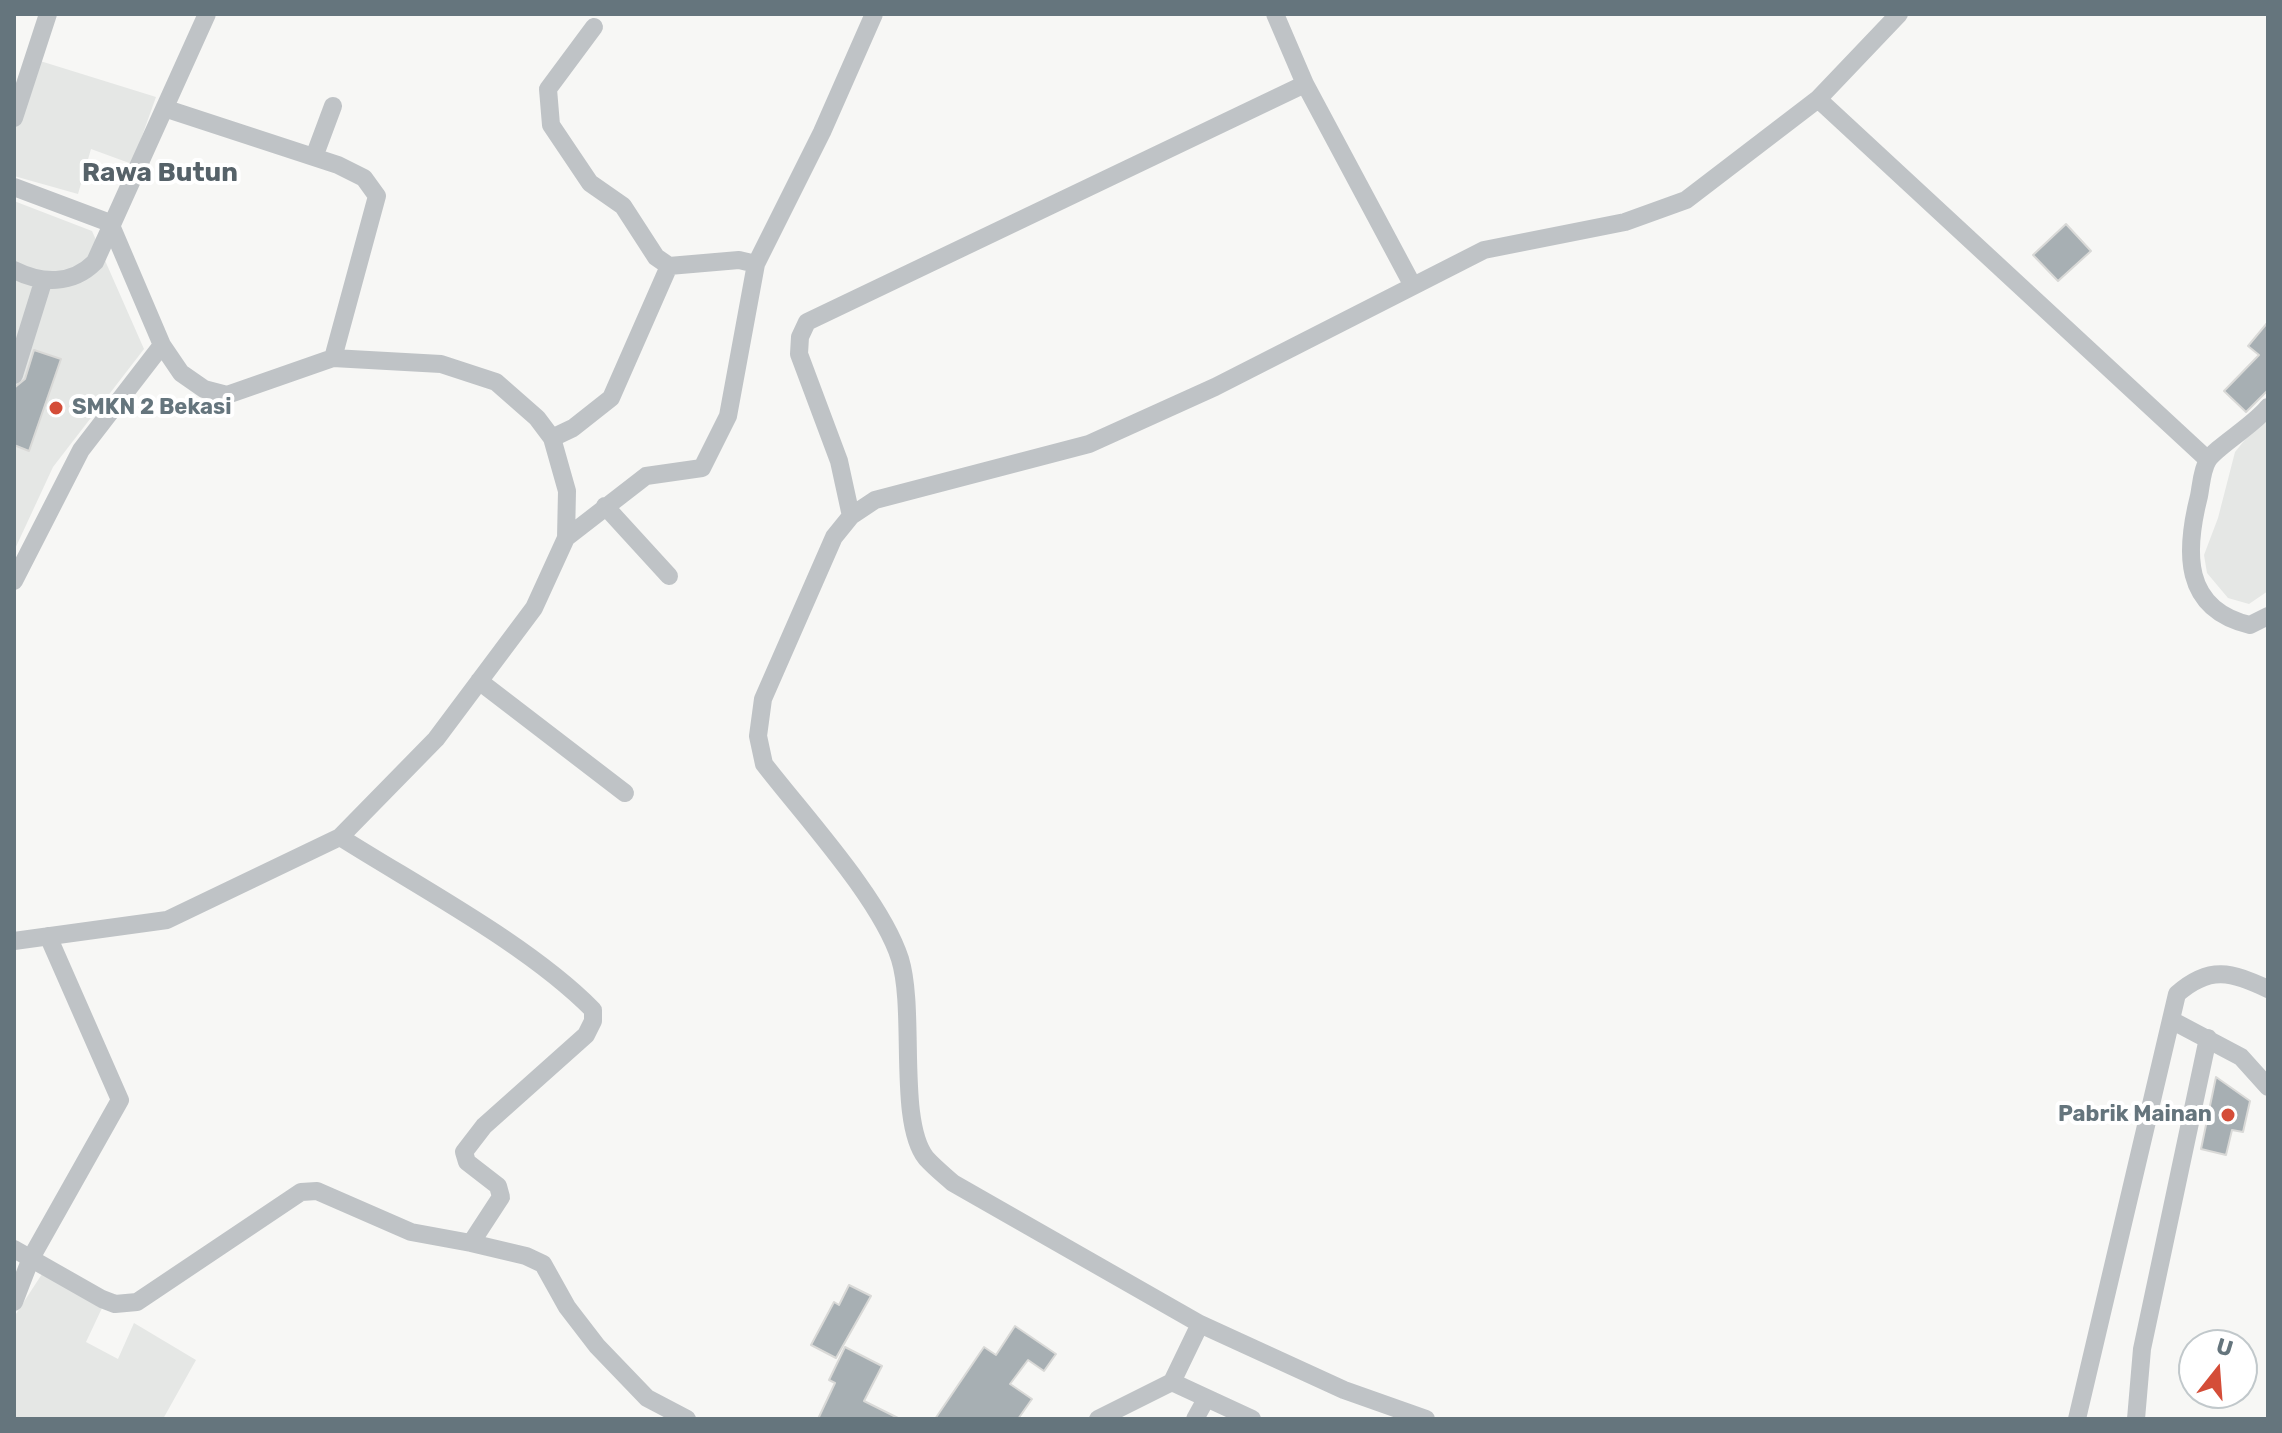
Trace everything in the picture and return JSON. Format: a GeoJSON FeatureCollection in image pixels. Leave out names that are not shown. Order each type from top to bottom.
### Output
{"type":"FeatureCollection","features":[{"type":"Feature","properties":{"kind":"street"},"geometry":{"type":"LineString","coordinates":[[14,118],[48,14]]}},
{"type":"Feature","properties":{"kind":"street"},"geometry":{"type":"LineString","coordinates":[[14,270],[43,282],[84,272],[99,256],[110,223],[133,184],[207,14]]}},
{"type":"Feature","properties":{"kind":"street"},"geometry":{"type":"LineString","coordinates":[[566,538],[646,476],[702,468],[728,416],[740,369],[756,264],[822,132],[874,14]]}},
{"type":"Feature","properties":{"kind":"street"},"geometry":{"type":"LineString","coordinates":[[1275,14],[1305,84],[1413,286]]}},
{"type":"Feature","properties":{"kind":"street"},"geometry":{"type":"LineString","coordinates":[[1426,1419],[1344,1390],[1200,1324],[953,1183],[925,1156],[912,1119],[909,1004],[900,959],[882,917],[764,764],[758,736],[763,699],[834,537],[851,516],[875,500],[1089,444],[1215,387],[1484,250],[1625,222],[1686,200],[1818,99],[1899,14]]}},
{"type":"Feature","properties":{"kind":"street"},"geometry":{"type":"LineString","coordinates":[[594,27],[548,89],[551,125],[590,183],[623,206],[656,257],[669,266],[739,260],[756,264]]}},
{"type":"Feature","properties":{"kind":"street"},"geometry":{"type":"LineString","coordinates":[[851,516],[839,461],[799,354],[800,337],[807,322],[1305,84]]}},
{"type":"Feature","properties":{"kind":"street"},"geometry":{"type":"LineString","coordinates":[[1818,99],[2208,460]]}},
{"type":"Feature","properties":{"kind":"street"},"geometry":{"type":"LineString","coordinates":[[314,157],[333,106]]}},
{"type":"Feature","properties":{"kind":"street"},"geometry":{"type":"LineString","coordinates":[[167,109],[314,157],[364,178],[377,196],[333,358]]}},
{"type":"Feature","properties":{"kind":"street"},"geometry":{"type":"LineString","coordinates":[[14,187],[110,223],[162,345],[194,385],[227,395],[333,358],[441,364],[496,382],[537,418],[552,438],[567,491],[566,538],[534,608],[436,739],[340,837],[167,920],[14,941]]}},
{"type":"Feature","properties":{"kind":"street"},"geometry":{"type":"LineString","coordinates":[[552,438],[573,428],[611,398],[669,266]]}},
{"type":"Feature","properties":{"kind":"street"},"geometry":{"type":"LineString","coordinates":[[14,375],[43,282]]}},
{"type":"Feature","properties":{"kind":"street"},"geometry":{"type":"LineString","coordinates":[[14,581],[81,450],[162,345]]}},
{"type":"Feature","properties":{"kind":"street"},"geometry":{"type":"LineString","coordinates":[[2268,407],[2208,460],[2189,544],[2189,566],[2201,592],[2219,613],[2250,625],[2268,616]]}},
{"type":"Feature","properties":{"kind":"street"},"geometry":{"type":"LineString","coordinates":[[605,506],[669,576]]}},
{"type":"Feature","properties":{"kind":"street"},"geometry":{"type":"LineString","coordinates":[[479,681],[625,793]]}},
{"type":"Feature","properties":{"kind":"street"},"geometry":{"type":"LineString","coordinates":[[340,837],[510,945],[573,989],[593,1010],[593,1021],[586,1035],[484,1126],[464,1152],[467,1162],[498,1186],[501,1197],[471,1243]]}},
{"type":"Feature","properties":{"kind":"street"},"geometry":{"type":"LineString","coordinates":[[14,1302],[31,1258],[120,1100],[48,936]]}},
{"type":"Feature","properties":{"kind":"street"},"geometry":{"type":"LineString","coordinates":[[2077,1419],[2177,994],[2196,977],[2220,973],[2268,989]]}},
{"type":"Feature","properties":{"kind":"street"},"geometry":{"type":"LineString","coordinates":[[2173,1021],[2241,1057],[2268,1087]]}},
{"type":"Feature","properties":{"kind":"street"},"geometry":{"type":"LineString","coordinates":[[2136,1419],[2142,1349],[2208,1038]]}},
{"type":"Feature","properties":{"kind":"street"},"geometry":{"type":"LineString","coordinates":[[14,1249],[102,1299],[115,1304],[137,1302],[301,1192],[317,1191],[411,1232],[471,1243],[543,1264],[567,1307],[597,1346],[647,1398],[687,1419]]}},
{"type":"Feature","properties":{"kind":"street"},"geometry":{"type":"LineString","coordinates":[[1098,1419],[1172,1382],[1200,1324]]}},
{"type":"Feature","properties":{"kind":"street"},"geometry":{"type":"LineString","coordinates":[[1172,1382],[1252,1419]]}},
{"type":"Feature","properties":{"kind":"street"},"geometry":{"type":"LineString","coordinates":[[1195,1419],[1206,1399]]}},
{"type":"Feature","properties":{"kind":"shaded area"},"geometry":{"type":"Polygon","coordinates":[[[37,60],[156,97],[132,164],[91,149],[78,194],[14,176],[14,101],[37,60]]]}},
{"type":"Feature","properties":{"kind":"shaded area","name":"SMKN 2 Bekasi"},"geometry":{"type":"Polygon","coordinates":[[[14,201],[92,231],[144,349],[53,467],[14,551],[14,201]]]}},
{"type":"Feature","properties":{"kind":"shaded area"},"geometry":{"type":"Polygon","coordinates":[[[2268,411],[2268,591],[2249,604],[2228,598],[2207,573],[2204,555],[2218,518],[2235,452],[2268,411]]]}},
{"type":"Feature","properties":{"kind":"shaded area"},"geometry":{"type":"Polygon","coordinates":[[[42,1274],[103,1306],[86,1342],[118,1359],[134,1323],[196,1360],[163,1419],[14,1419],[14,1317],[42,1274]]]}},
{"type":"Feature","properties":{"kind":"building"},"geometry":{"type":"Polygon","coordinates":[[[2066,224],[2091,251],[2058,281],[2033,255],[2066,224]]]}},
{"type":"Feature","properties":{"kind":"building"},"geometry":{"type":"Polygon","coordinates":[[[2268,322],[2268,390],[2246,412],[2224,391],[2259,355],[2248,346],[2268,322]]]}},
{"type":"Feature","properties":{"kind":"building"},"geometry":{"type":"Polygon","coordinates":[[[34,350],[61,359],[29,451],[14,445],[14,388],[25,379],[34,350]]]}},
{"type":"Feature","properties":{"kind":"building","name":"Pabrik Mainan"},"geometry":{"type":"Polygon","coordinates":[[[2216,1077],[2250,1101],[2243,1132],[2232,1130],[2226,1155],[2201,1149],[2216,1077]]]}},
{"type":"Feature","properties":{"kind":"building"},"geometry":{"type":"Polygon","coordinates":[[[849,1285],[871,1296],[836,1358],[811,1345],[834,1302],[839,1305],[849,1285]]]}},
{"type":"Feature","properties":{"kind":"building"},"geometry":{"type":"Polygon","coordinates":[[[1015,1326],[1056,1354],[1044,1371],[1028,1360],[1010,1384],[1032,1399],[1018,1419],[935,1419],[984,1347],[996,1355],[1015,1326]]]}},
{"type":"Feature","properties":{"kind":"building"},"geometry":{"type":"Polygon","coordinates":[[[845,1347],[882,1366],[864,1401],[900,1419],[818,1419],[835,1383],[829,1380],[845,1347]]]}},
{"type":"Feature","properties":{"kind":"place","name":"SMKN 2 Bekasi"},"geometry":{"type":"Point","coordinates":[56,408]}},
{"type":"Feature","properties":{"kind":"place","name":"Pabrik Mainan"},"geometry":{"type":"Point","coordinates":[2228,1115]}},
{"type":"Feature","properties":{"kind":"district","name":"Rawa Butun"},"geometry":{"type":"Point","coordinates":[160,173]}}]}
